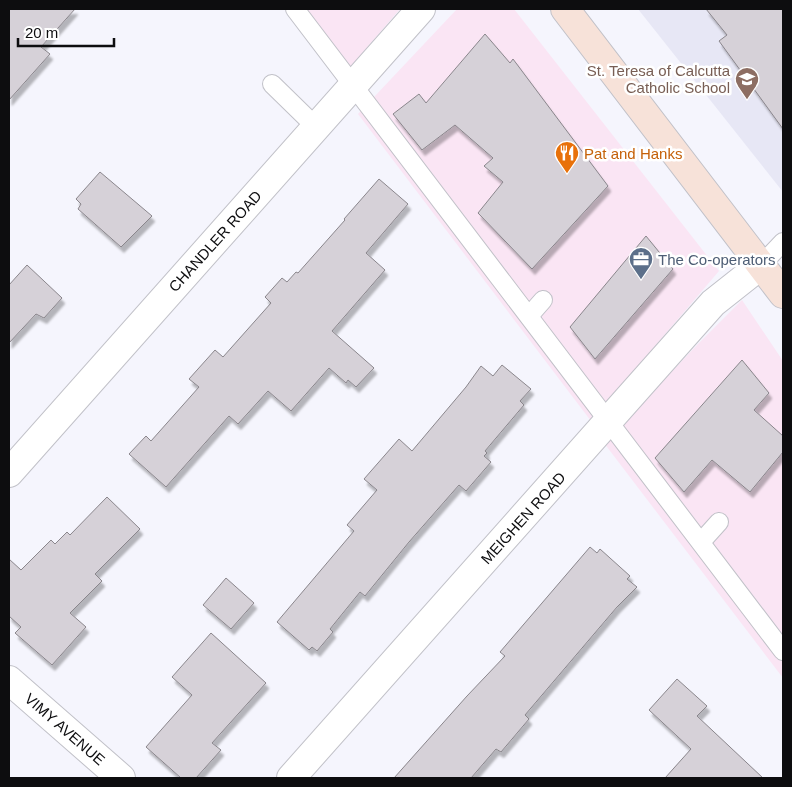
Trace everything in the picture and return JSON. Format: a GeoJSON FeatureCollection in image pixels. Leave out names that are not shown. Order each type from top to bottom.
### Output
{"type":"FeatureCollection","features":[{"type":"Feature","properties":{"kind":"main road"},"geometry":{"type":"LineString","coordinates":[[565,9],[783,294]]}},
{"type":"Feature","properties":{"kind":"street","name":"CHANDLER ROAD"},"geometry":{"type":"LineString","coordinates":[[9,473],[421,9]]}},
{"type":"Feature","properties":{"kind":"street","name":"MEIGHEN ROAD"},"geometry":{"type":"LineString","coordinates":[[291,778],[713,303],[761,265]]}},
{"type":"Feature","properties":{"kind":"street","name":"VIMY AVENUE"},"geometry":{"type":"LineString","coordinates":[[9,680],[120,778]]}},
{"type":"Feature","properties":{"kind":"lane"},"geometry":{"type":"LineString","coordinates":[[295,9],[783,651]]}},
{"type":"Feature","properties":{"kind":"lane"},"geometry":{"type":"LineString","coordinates":[[272,84],[316,127]]}},
{"type":"Feature","properties":{"kind":"lane"},"geometry":{"type":"LineString","coordinates":[[761,265],[783,242]]}},
{"type":"Feature","properties":{"kind":"lane"},"geometry":{"type":"LineString","coordinates":[[529,316],[543,300]]}},
{"type":"Feature","properties":{"kind":"lane"},"geometry":{"type":"LineString","coordinates":[[700,542],[719,522]]}},
{"type":"Feature","properties":{"kind":"shaded area"},"geometry":{"type":"Polygon","coordinates":[[[287,9],[400,9],[340,79],[287,9]]]}},
{"type":"Feature","properties":{"kind":"shaded area"},"geometry":{"type":"Polygon","coordinates":[[[457,9],[514,9],[719,271],[591,421],[358,114],[457,9]]]}},
{"type":"Feature","properties":{"kind":"shaded area","name":"St. Teresa of Calcutta Catholic School"},"geometry":{"type":"Polygon","coordinates":[[[638,9],[783,9],[783,192],[638,9]]]}},
{"type":"Feature","properties":{"kind":"shaded area"},"geometry":{"type":"Polygon","coordinates":[[[742,300],[783,361],[783,678],[604,443],[742,300]]]}},
{"type":"Feature","properties":{"kind":"building"},"geometry":{"type":"Polygon","coordinates":[[[9,9],[75,9],[41,47],[50,54],[9,100],[9,9]]]}},
{"type":"Feature","properties":{"kind":"building"},"geometry":{"type":"Polygon","coordinates":[[[706,9],[783,9],[783,129],[719,41],[727,35],[706,9]]]}},
{"type":"Feature","properties":{"kind":"building"},"geometry":{"type":"Polygon","coordinates":[[[485,34],[510,63],[513,59],[608,186],[532,269],[478,213],[503,182],[484,166],[493,158],[455,125],[422,150],[393,114],[419,94],[426,103],[485,34]]]}},
{"type":"Feature","properties":{"kind":"building"},"geometry":{"type":"Polygon","coordinates":[[[100,172],[152,216],[121,247],[78,209],[81,204],[76,199],[100,172]]]}},
{"type":"Feature","properties":{"kind":"building"},"geometry":{"type":"Polygon","coordinates":[[[379,179],[408,204],[366,253],[385,270],[332,331],[374,368],[356,387],[348,380],[346,383],[329,368],[291,411],[268,391],[238,424],[229,416],[166,487],[129,454],[146,436],[151,441],[199,387],[189,379],[215,350],[223,357],[271,303],[265,297],[282,278],[287,282],[296,272],[298,273],[379,179]]]}},
{"type":"Feature","properties":{"kind":"building"},"geometry":{"type":"Polygon","coordinates":[[[646,236],[673,269],[595,359],[570,327],[646,236]]]}},
{"type":"Feature","properties":{"kind":"building"},"geometry":{"type":"Polygon","coordinates":[[[27,265],[62,298],[44,318],[36,314],[9,343],[9,285],[27,265]]]}},
{"type":"Feature","properties":{"kind":"building"},"geometry":{"type":"Polygon","coordinates":[[[742,360],[769,393],[754,410],[783,436],[783,452],[750,492],[712,460],[684,492],[655,458],[742,360]]]}},
{"type":"Feature","properties":{"kind":"building"},"geometry":{"type":"Polygon","coordinates":[[[502,365],[531,389],[520,401],[524,405],[485,451],[487,453],[484,456],[491,462],[466,491],[459,485],[365,596],[360,592],[330,629],[333,632],[317,651],[312,647],[309,650],[277,622],[354,531],[347,525],[377,490],[364,479],[399,439],[412,451],[466,387],[481,366],[493,376],[502,365]]]}},
{"type":"Feature","properties":{"kind":"building"},"geometry":{"type":"Polygon","coordinates":[[[107,497],[140,529],[95,574],[102,581],[70,613],[86,627],[52,665],[15,633],[21,627],[9,616],[9,559],[21,570],[51,540],[55,544],[67,532],[70,535],[107,497]]]}},
{"type":"Feature","properties":{"kind":"building"},"geometry":{"type":"Polygon","coordinates":[[[590,547],[597,553],[600,549],[630,576],[627,579],[637,587],[617,607],[525,715],[529,719],[501,752],[496,749],[471,778],[394,778],[505,656],[500,652],[590,547]]]}},
{"type":"Feature","properties":{"kind":"building"},"geometry":{"type":"Polygon","coordinates":[[[226,578],[254,603],[231,629],[203,605],[226,578]]]}},
{"type":"Feature","properties":{"kind":"building"},"geometry":{"type":"Polygon","coordinates":[[[211,633],[266,683],[212,743],[221,750],[196,778],[181,778],[146,747],[192,695],[172,677],[211,633]]]}},
{"type":"Feature","properties":{"kind":"building"},"geometry":{"type":"Polygon","coordinates":[[[677,679],[707,706],[697,716],[763,778],[665,778],[691,749],[649,710],[677,679]]]}},
{"type":"Feature","properties":{"kind":"place","name":"St. Teresa of Calcutta Catholic School"},"geometry":{"type":"Point","coordinates":[747,100]}},
{"type":"Feature","properties":{"kind":"place","name":"Pat and Hanks"},"geometry":{"type":"Point","coordinates":[567,174]}},
{"type":"Feature","properties":{"kind":"place","name":"The Co-operators"},"geometry":{"type":"Point","coordinates":[641,280]}}]}
